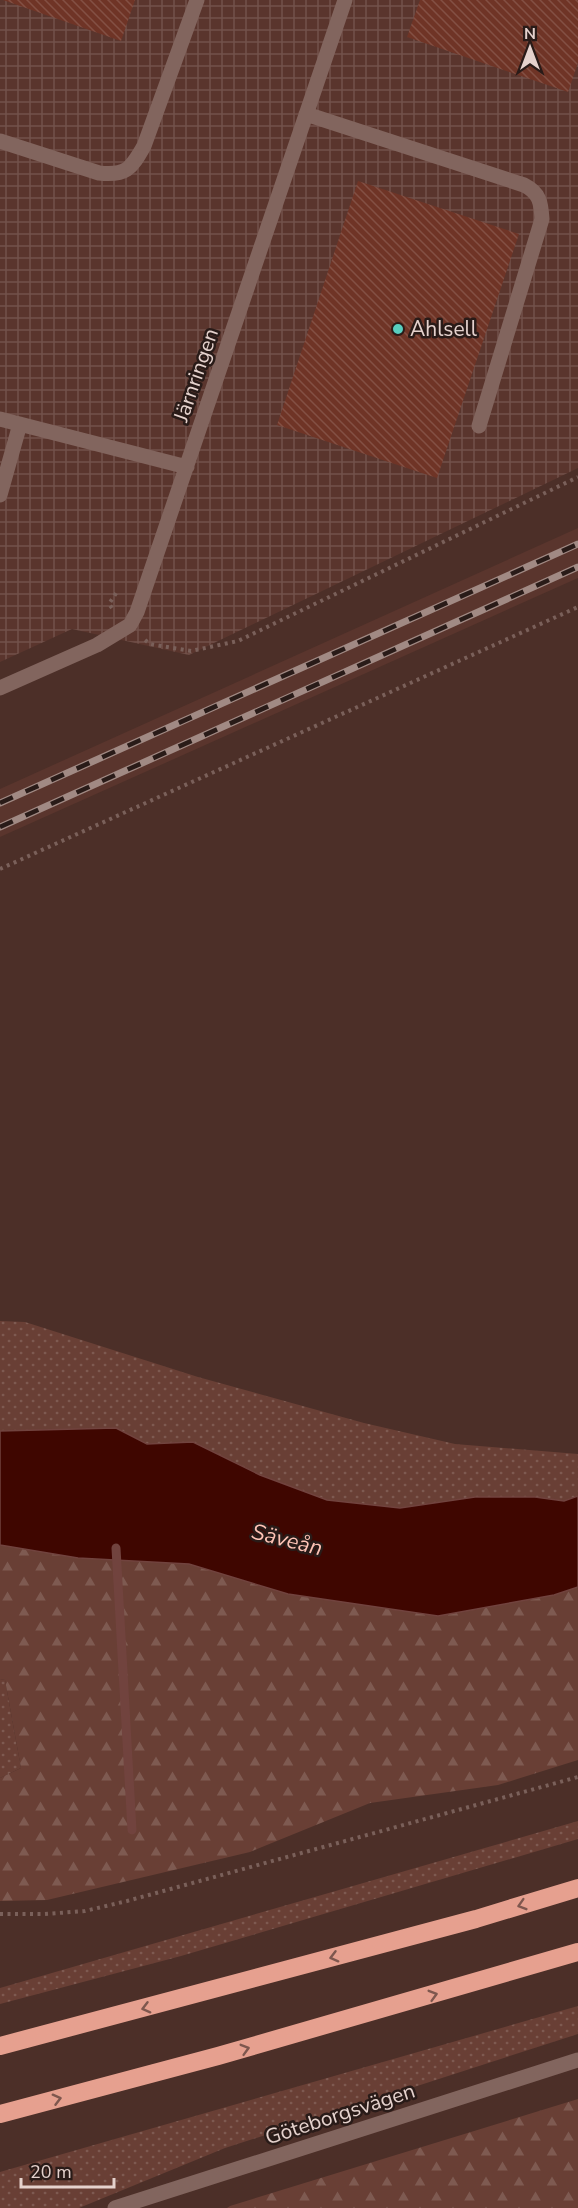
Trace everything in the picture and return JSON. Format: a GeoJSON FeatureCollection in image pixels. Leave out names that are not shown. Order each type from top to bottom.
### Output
{"type":"FeatureCollection","features":[{"type":"Feature","properties":{"kind":"highway"},"geometry":{"type":"LineString","coordinates":[[0,2046],[476,1919],[578,1888]]}},
{"type":"Feature","properties":{"kind":"highway"},"geometry":{"type":"LineString","coordinates":[[0,2114],[218,2056],[578,1952]]}},
{"type":"Feature","properties":{"kind":"street"},"geometry":{"type":"LineString","coordinates":[[0,141],[99,173],[114,174],[126,171],[144,146],[197,0]]}},
{"type":"Feature","properties":{"kind":"street","name":"Järnringen"},"geometry":{"type":"LineString","coordinates":[[130,625],[137,612],[187,467],[345,0]]}},
{"type":"Feature","properties":{"kind":"street"},"geometry":{"type":"LineString","coordinates":[[306,114],[524,185],[533,189],[538,195],[542,219],[479,426]]}},
{"type":"Feature","properties":{"kind":"street"},"geometry":{"type":"LineString","coordinates":[[0,419],[187,467]]}},
{"type":"Feature","properties":{"kind":"street"},"geometry":{"type":"LineString","coordinates":[[0,495],[20,424]]}},
{"type":"Feature","properties":{"kind":"street"},"geometry":{"type":"LineString","coordinates":[[0,688],[98,645],[130,625]]}},
{"type":"Feature","properties":{"kind":"street","name":"Göteborgsvägen"},"geometry":{"type":"LineString","coordinates":[[115,2208],[578,2060]]}},
{"type":"Feature","properties":{"kind":"path"},"geometry":{"type":"LineString","coordinates":[[130,625],[150,644],[191,651],[238,641],[578,477]]}},
{"type":"Feature","properties":{"kind":"path"},"geometry":{"type":"LineString","coordinates":[[0,869],[578,607]]}},
{"type":"Feature","properties":{"kind":"path"},"geometry":{"type":"LineString","coordinates":[[0,1914],[85,1911],[578,1777]]}},
{"type":"Feature","properties":{"kind":"shaded area"},"geometry":{"type":"Polygon","coordinates":[[[0,0],[578,0],[578,468],[189,655],[72,629],[0,662],[0,0]]]}},
{"type":"Feature","properties":{"kind":"shaded area"},"geometry":{"type":"Polygon","coordinates":[[[578,528],[578,578],[0,837],[0,789],[578,528]]]}},
{"type":"Feature","properties":{"kind":"green space"},"geometry":{"type":"Polygon","coordinates":[[[0,1321],[25,1322],[198,1377],[364,1423],[455,1444],[578,1454],[578,1496],[564,1501],[535,1497],[475,1497],[400,1508],[327,1500],[260,1475],[193,1442],[147,1444],[116,1428],[0,1431],[0,1321]]]}},
{"type":"Feature","properties":{"kind":"green space"},"geometry":{"type":"Polygon","coordinates":[[[0,1545],[78,1558],[189,1564],[288,1594],[554,1595],[578,1587],[578,1760],[498,1785],[370,1803],[250,1852],[47,1900],[0,1901],[0,1778],[21,1768],[5,1680],[0,1679],[0,1545]]]}},
{"type":"Feature","properties":{"kind":"green space"},"geometry":{"type":"Polygon","coordinates":[[[0,1679],[5,1680],[21,1768],[0,1778],[0,1679]]]}},
{"type":"Feature","properties":{"kind":"green space"},"geometry":{"type":"Polygon","coordinates":[[[578,1821],[578,1839],[181,1956],[0,2004],[0,1988],[578,1821]]]}},
{"type":"Feature","properties":{"kind":"green space"},"geometry":{"type":"Polygon","coordinates":[[[578,2006],[578,2034],[225,2148],[79,2208],[0,2208],[0,2172],[578,2006]]]}},
{"type":"Feature","properties":{"kind":"green space"},"geometry":{"type":"Polygon","coordinates":[[[578,2099],[578,2208],[227,2208],[230,2206],[578,2099]]]}},
{"type":"Feature","properties":{"kind":"water","name":"Säveån"},"geometry":{"type":"Polygon","coordinates":[[[116,1428],[147,1444],[193,1442],[260,1475],[327,1500],[400,1508],[475,1497],[535,1497],[564,1501],[578,1496],[578,1587],[554,1595],[438,1616],[288,1594],[189,1564],[78,1558],[0,1545],[0,1431],[116,1428]]]}},
{"type":"Feature","properties":{"kind":"building"},"geometry":{"type":"Polygon","coordinates":[[[3,0],[135,0],[121,41],[3,0]]]}},
{"type":"Feature","properties":{"kind":"building"},"geometry":{"type":"Polygon","coordinates":[[[420,0],[578,0],[578,63],[568,92],[407,37],[420,0]]]}},
{"type":"Feature","properties":{"kind":"building","name":"Ahlsell"},"geometry":{"type":"Polygon","coordinates":[[[358,181],[519,234],[437,478],[277,425],[358,181]]]}},
{"type":"Feature","properties":{"kind":"waterway"},"geometry":{"type":"LineString","coordinates":[[116,1548],[132,1830]]}},
{"type":"Feature","properties":{"kind":"railway"},"geometry":{"type":"LineString","coordinates":[[0,803],[578,544]]}},
{"type":"Feature","properties":{"kind":"railway"},"geometry":{"type":"LineString","coordinates":[[0,827],[578,567]]}},
{"type":"Feature","properties":{"kind":"place","name":"Ahlsell"},"geometry":{"type":"Point","coordinates":[398,329]}}]}
